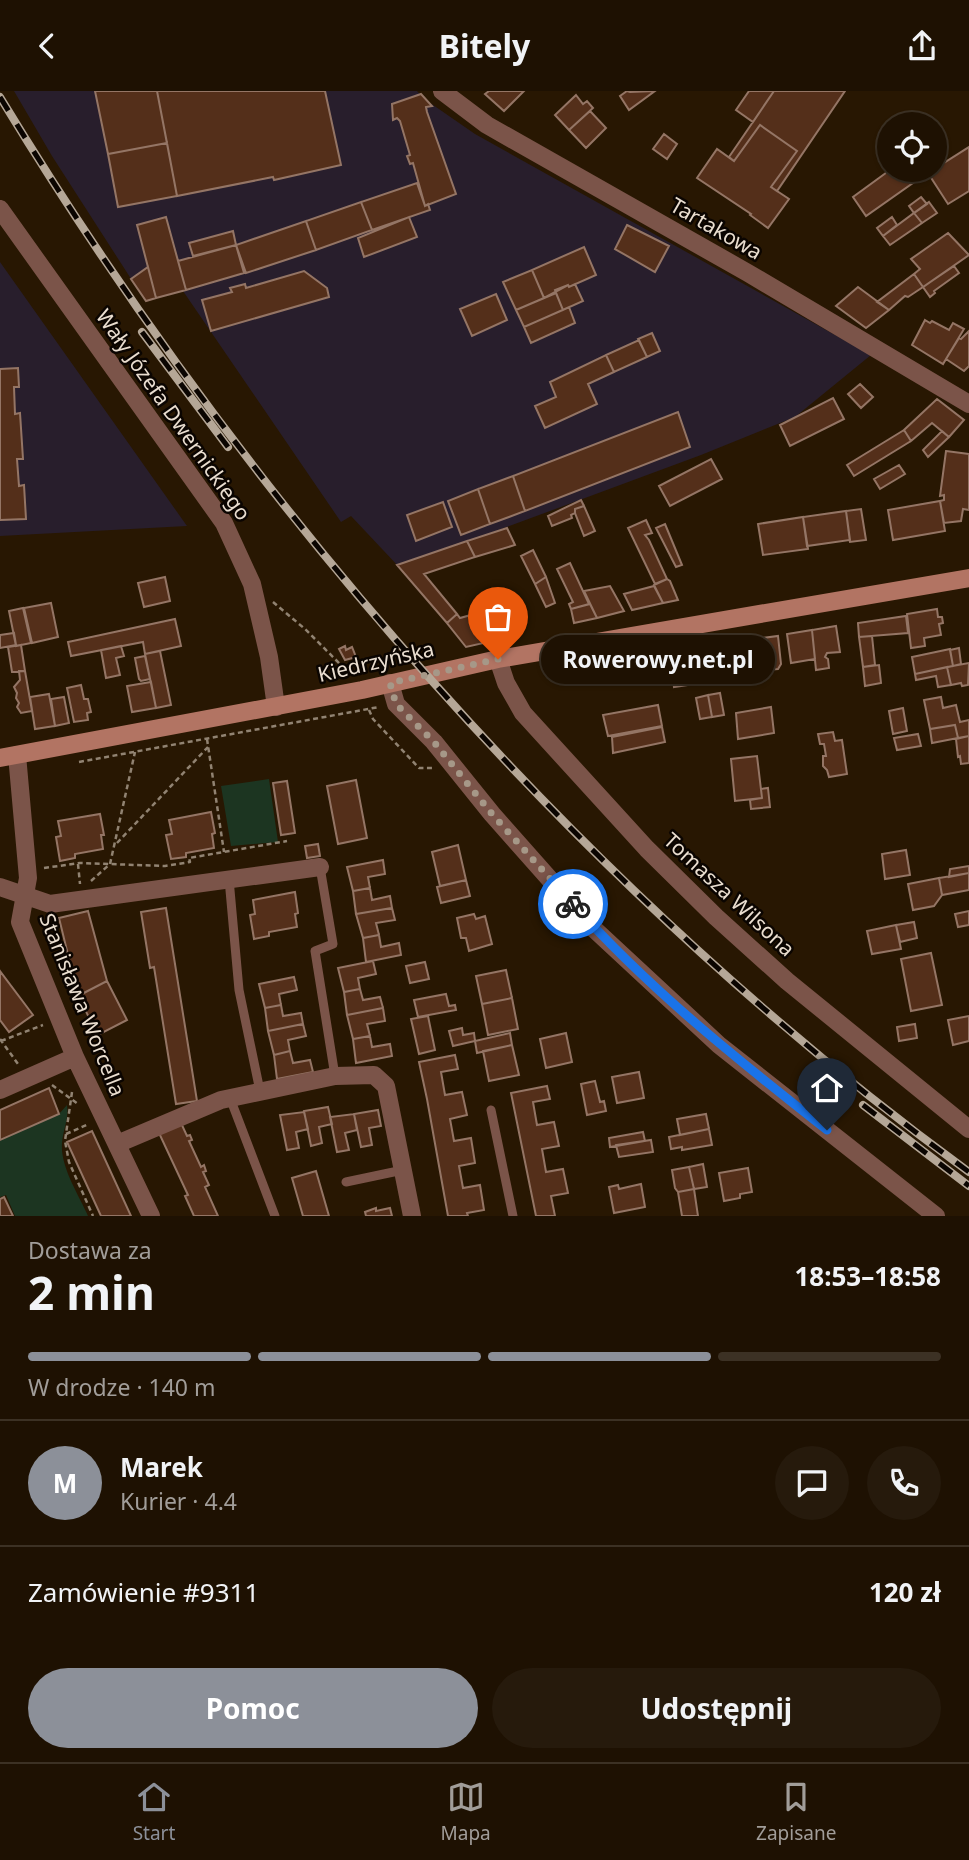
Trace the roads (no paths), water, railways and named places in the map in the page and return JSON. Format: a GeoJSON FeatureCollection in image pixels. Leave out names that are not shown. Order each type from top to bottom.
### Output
{"type":"FeatureCollection","features":[{"type":"Feature","properties":{"kind":"street","name":"Tartakowa"},"geometry":{"type":"LineString","coordinates":[[442,91],[488,125],[748,273],[969,404]]}},
{"type":"Feature","properties":{"kind":"street","name":"Wały Józefa Dwernickiego"},"geometry":{"type":"LineString","coordinates":[[0,209],[224,523],[252,584],[269,657],[276,707]]}},
{"type":"Feature","properties":{"kind":"street","name":"Kiedrzyńska"},"geometry":{"type":"LineString","coordinates":[[8,757],[276,707],[498,659],[969,578]]}},
{"type":"Feature","properties":{"kind":"street","name":"Tomasza Wilsona"},"geometry":{"type":"LineString","coordinates":[[498,659],[506,683],[523,713],[657,859],[716,917],[788,981],[969,1129]]}},
{"type":"Feature","properties":{"kind":"street"},"geometry":{"type":"LineString","coordinates":[[390,683],[396,704],[434,742],[492,814],[593,927],[719,1045],[935,1216]]}},
{"type":"Feature","properties":{"kind":"street","name":"Stanisława Worcella"},"geometry":{"type":"LineString","coordinates":[[8,757],[27,870],[20,922],[75,1057],[151,1216]]}},
{"type":"Feature","properties":{"kind":"street"},"geometry":{"type":"LineString","coordinates":[[0,887],[50,904],[320,867]]}},
{"type":"Feature","properties":{"kind":"street"},"geometry":{"type":"LineString","coordinates":[[0,1090],[75,1057]]}},
{"type":"Feature","properties":{"kind":"street"},"geometry":{"type":"LineString","coordinates":[[117,1144],[230,1098],[335,1076],[374,1075],[386,1086],[412,1216]]}},
{"type":"Feature","properties":{"kind":"lane"},"geometry":{"type":"LineString","coordinates":[[320,867],[333,944],[315,951],[335,1076]]}},
{"type":"Feature","properties":{"kind":"lane"},"geometry":{"type":"LineString","coordinates":[[229,879],[239,990],[260,1091]]}},
{"type":"Feature","properties":{"kind":"lane"},"geometry":{"type":"LineString","coordinates":[[230,1098],[275,1216]]}},
{"type":"Feature","properties":{"kind":"lane"},"geometry":{"type":"LineString","coordinates":[[491,1110],[513,1216]]}},
{"type":"Feature","properties":{"kind":"lane"},"geometry":{"type":"LineString","coordinates":[[346,1182],[403,1170]]}},
{"type":"Feature","properties":{"kind":"railway"},"geometry":{"type":"LineString","coordinates":[[0,97],[97,249],[202,397],[314,542],[433,682],[558,816],[690,942],[827,1062],[969,1172]]}},
{"type":"Feature","properties":{"kind":"railway"},"geometry":{"type":"LineString","coordinates":[[142,332],[228,447]]}},
{"type":"Feature","properties":{"kind":"railway"},"geometry":{"type":"LineString","coordinates":[[863,1105],[969,1186]]}},
{"type":"Feature","properties":{"kind":"place","name":"Rowerowy.net.pl"},"geometry":{"type":"Point","coordinates":[498,659]}}]}
